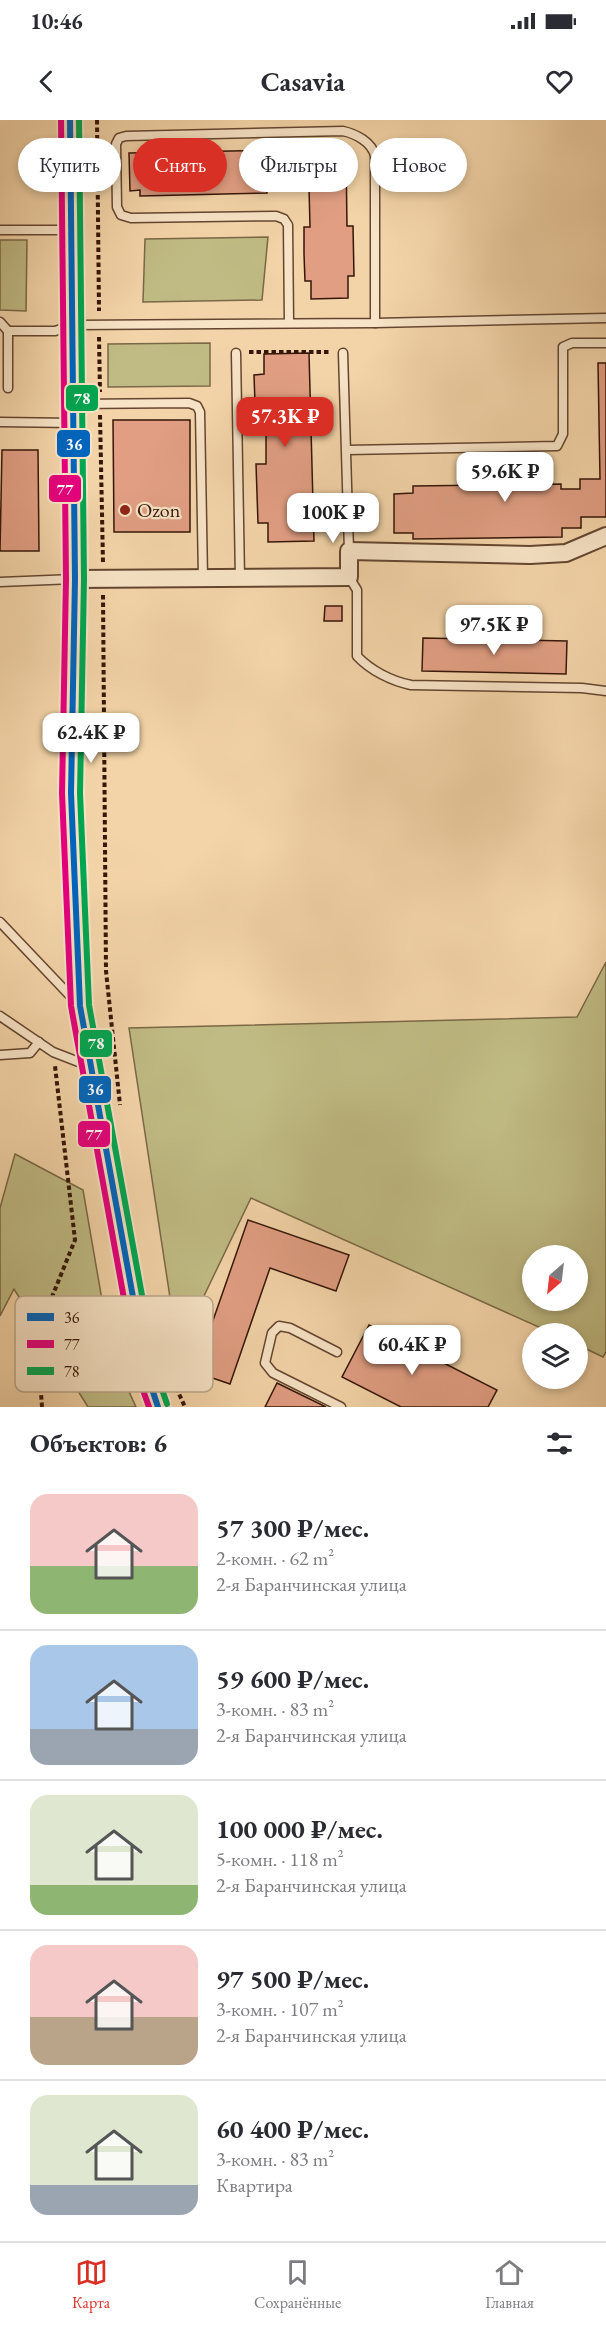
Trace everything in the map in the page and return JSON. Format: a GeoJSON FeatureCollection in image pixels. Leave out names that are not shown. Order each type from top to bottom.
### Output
{"type":"FeatureCollection","features":[{"type":"Feature","properties":{"kind":"street"},"geometry":{"type":"LineString","coordinates":[[70,120],[75,579],[71,793],[80,1006],[132,1296]]}},
{"type":"Feature","properties":{"kind":"street"},"geometry":{"type":"LineString","coordinates":[[75,579],[349,577],[349,551],[530,555],[566,553],[606,536]]}},
{"type":"Feature","properties":{"kind":"street"},"geometry":{"type":"LineString","coordinates":[[153,1392],[158,1407]]}},
{"type":"Feature","properties":{"kind":"lane"},"geometry":{"type":"LineString","coordinates":[[289,323],[288,225],[284,219],[276,216],[131,218],[121,215],[117,207],[116,144],[119,138],[343,131],[357,135],[374,150],[375,156],[375,323]]}},
{"type":"Feature","properties":{"kind":"lane"},"geometry":{"type":"LineString","coordinates":[[0,230],[71,230]]}},
{"type":"Feature","properties":{"kind":"lane"},"geometry":{"type":"LineString","coordinates":[[8,331],[56,331],[73,325],[99,324],[375,323],[606,318]]}},
{"type":"Feature","properties":{"kind":"lane"},"geometry":{"type":"LineString","coordinates":[[0,322],[8,331],[8,388]]}},
{"type":"Feature","properties":{"kind":"lane"},"geometry":{"type":"LineString","coordinates":[[347,450],[556,446],[563,434],[563,347],[572,343],[606,343]]}},
{"type":"Feature","properties":{"kind":"lane"},"geometry":{"type":"LineString","coordinates":[[236,353],[240,578]]}},
{"type":"Feature","properties":{"kind":"lane"},"geometry":{"type":"LineString","coordinates":[[343,353],[349,551]]}},
{"type":"Feature","properties":{"kind":"lane"},"geometry":{"type":"LineString","coordinates":[[0,422],[74,414],[100,404],[189,404],[197,406],[200,412],[203,578]]}},
{"type":"Feature","properties":{"kind":"lane"},"geometry":{"type":"LineString","coordinates":[[349,577],[357,590],[357,656],[364,663],[391,679],[411,685],[582,688],[606,691]]}},
{"type":"Feature","properties":{"kind":"lane"},"geometry":{"type":"LineString","coordinates":[[0,582],[75,579]]}},
{"type":"Feature","properties":{"kind":"lane"},"geometry":{"type":"LineString","coordinates":[[0,922],[80,1006]]}},
{"type":"Feature","properties":{"kind":"lane"},"geometry":{"type":"LineString","coordinates":[[0,1017],[53,1052],[89,1066]]}},
{"type":"Feature","properties":{"kind":"lane"},"geometry":{"type":"LineString","coordinates":[[0,1055],[30,1053],[39,1042]]}},
{"type":"Feature","properties":{"kind":"lane"},"geometry":{"type":"LineString","coordinates":[[338,1352],[290,1328],[279,1326],[272,1333],[265,1363],[273,1372],[341,1407]]}},
{"type":"Feature","properties":{"kind":"path"},"geometry":{"type":"LineString","coordinates":[[97,120],[106,971],[121,1107]]}},
{"type":"Feature","properties":{"kind":"path"},"geometry":{"type":"LineString","coordinates":[[236,353],[343,353]]}},
{"type":"Feature","properties":{"kind":"path"},"geometry":{"type":"LineString","coordinates":[[52,1296],[75,1240],[53,1052]]}},
{"type":"Feature","properties":{"kind":"path"},"geometry":{"type":"LineString","coordinates":[[41,1392],[42,1407]]}},
{"type":"Feature","properties":{"kind":"path"},"geometry":{"type":"LineString","coordinates":[[178,1392],[185,1407]]}},
{"type":"Feature","properties":{"kind":"shaded area"},"geometry":{"type":"Polygon","coordinates":[[[268,237],[262,300],[143,302],[145,239],[268,237]]]}},
{"type":"Feature","properties":{"kind":"shaded area"},"geometry":{"type":"Polygon","coordinates":[[[0,240],[27,240],[26,311],[0,310],[0,240]]]}},
{"type":"Feature","properties":{"kind":"shaded area"},"geometry":{"type":"Polygon","coordinates":[[[210,343],[210,386],[108,387],[108,344],[210,343]]]}},
{"type":"Feature","properties":{"kind":"shaded area"},"geometry":{"type":"Polygon","coordinates":[[[606,962],[606,1352],[603,1357],[588,1350],[588,1323],[530,1323],[251,1198],[204,1296],[170,1296],[129,1028],[577,1017],[606,962]]]}},
{"type":"Feature","properties":{"kind":"shaded area"},"geometry":{"type":"Polygon","coordinates":[[[15,1154],[83,1190],[101,1296],[18,1296],[14,1289],[0,1316],[0,1208],[15,1154]]]}},
{"type":"Feature","properties":{"kind":"shaded area"},"geometry":{"type":"Polygon","coordinates":[[[79,1392],[129,1392],[136,1407],[88,1407],[79,1392]]]}},
{"type":"Feature","properties":{"kind":"building"},"geometry":{"type":"Polygon","coordinates":[[[227,151],[239,151],[239,192],[267,193],[140,196],[140,192],[227,192],[227,151]]]}},
{"type":"Feature","properties":{"kind":"building"},"geometry":{"type":"Polygon","coordinates":[[[129,153],[133,153],[133,191],[130,191],[129,153]]]}},
{"type":"Feature","properties":{"kind":"building"},"geometry":{"type":"Polygon","coordinates":[[[309,192],[347,192],[347,226],[353,226],[354,276],[348,276],[348,298],[311,299],[311,281],[305,281],[304,254],[304,227],[310,227],[309,192]]]}},
{"type":"Feature","properties":{"kind":"building"},"geometry":{"type":"Polygon","coordinates":[[[309,353],[314,541],[268,542],[268,523],[258,523],[256,464],[266,464],[266,431],[256,431],[254,375],[264,374],[264,354],[309,353]]]}},
{"type":"Feature","properties":{"kind":"building"},"geometry":{"type":"Polygon","coordinates":[[[598,363],[606,363],[606,517],[581,517],[581,528],[562,528],[562,537],[413,539],[413,533],[394,533],[394,494],[413,493],[413,486],[561,484],[561,489],[580,489],[580,479],[600,479],[598,363]]]}},
{"type":"Feature","properties":{"kind":"building"},"geometry":{"type":"Polygon","coordinates":[[[113,420],[190,420],[190,532],[114,532],[113,420]]]}},
{"type":"Feature","properties":{"kind":"building"},"geometry":{"type":"Polygon","coordinates":[[[2,450],[38,450],[39,551],[0,551],[2,450]]]}},
{"type":"Feature","properties":{"kind":"building"},"geometry":{"type":"Polygon","coordinates":[[[325,606],[342,606],[342,621],[324,621],[325,606]]]}},
{"type":"Feature","properties":{"kind":"building"},"geometry":{"type":"Polygon","coordinates":[[[423,638],[567,641],[566,674],[422,671],[423,638]]]}},
{"type":"Feature","properties":{"kind":"building"},"geometry":{"type":"Polygon","coordinates":[[[248,1220],[349,1255],[336,1291],[270,1268],[230,1384],[213,1378],[213,1320],[248,1220]]]}},
{"type":"Feature","properties":{"kind":"building"},"geometry":{"type":"Polygon","coordinates":[[[369,1325],[497,1390],[488,1407],[401,1407],[342,1377],[369,1325]]]}},
{"type":"Feature","properties":{"kind":"building"},"geometry":{"type":"Polygon","coordinates":[[[277,1383],[326,1407],[265,1407],[277,1383]]]}},
{"type":"Feature","properties":{"kind":"transit line","name":"77"},"geometry":{"type":"LineString","coordinates":[[61,120],[66,579],[62,793],[71,1006],[124,1296]]}},
{"type":"Feature","properties":{"kind":"transit line","name":"36"},"geometry":{"type":"LineString","coordinates":[[70,120],[75,579],[71,793],[80,1006],[133,1296]]}},
{"type":"Feature","properties":{"kind":"transit line","name":"78"},"geometry":{"type":"LineString","coordinates":[[79,120],[84,579],[80,793],[89,1005],[142,1296]]}},
{"type":"Feature","properties":{"kind":"transit line","name":"77"},"geometry":{"type":"LineString","coordinates":[[144,1392],[149,1407]]}},
{"type":"Feature","properties":{"kind":"transit line","name":"36"},"geometry":{"type":"LineString","coordinates":[[153,1392],[158,1407]]}},
{"type":"Feature","properties":{"kind":"transit line","name":"78"},"geometry":{"type":"LineString","coordinates":[[163,1392],[167,1404]]}},
{"type":"Feature","properties":{"kind":"place","name":"Ozon"},"geometry":{"type":"Point","coordinates":[125,510]}}]}
